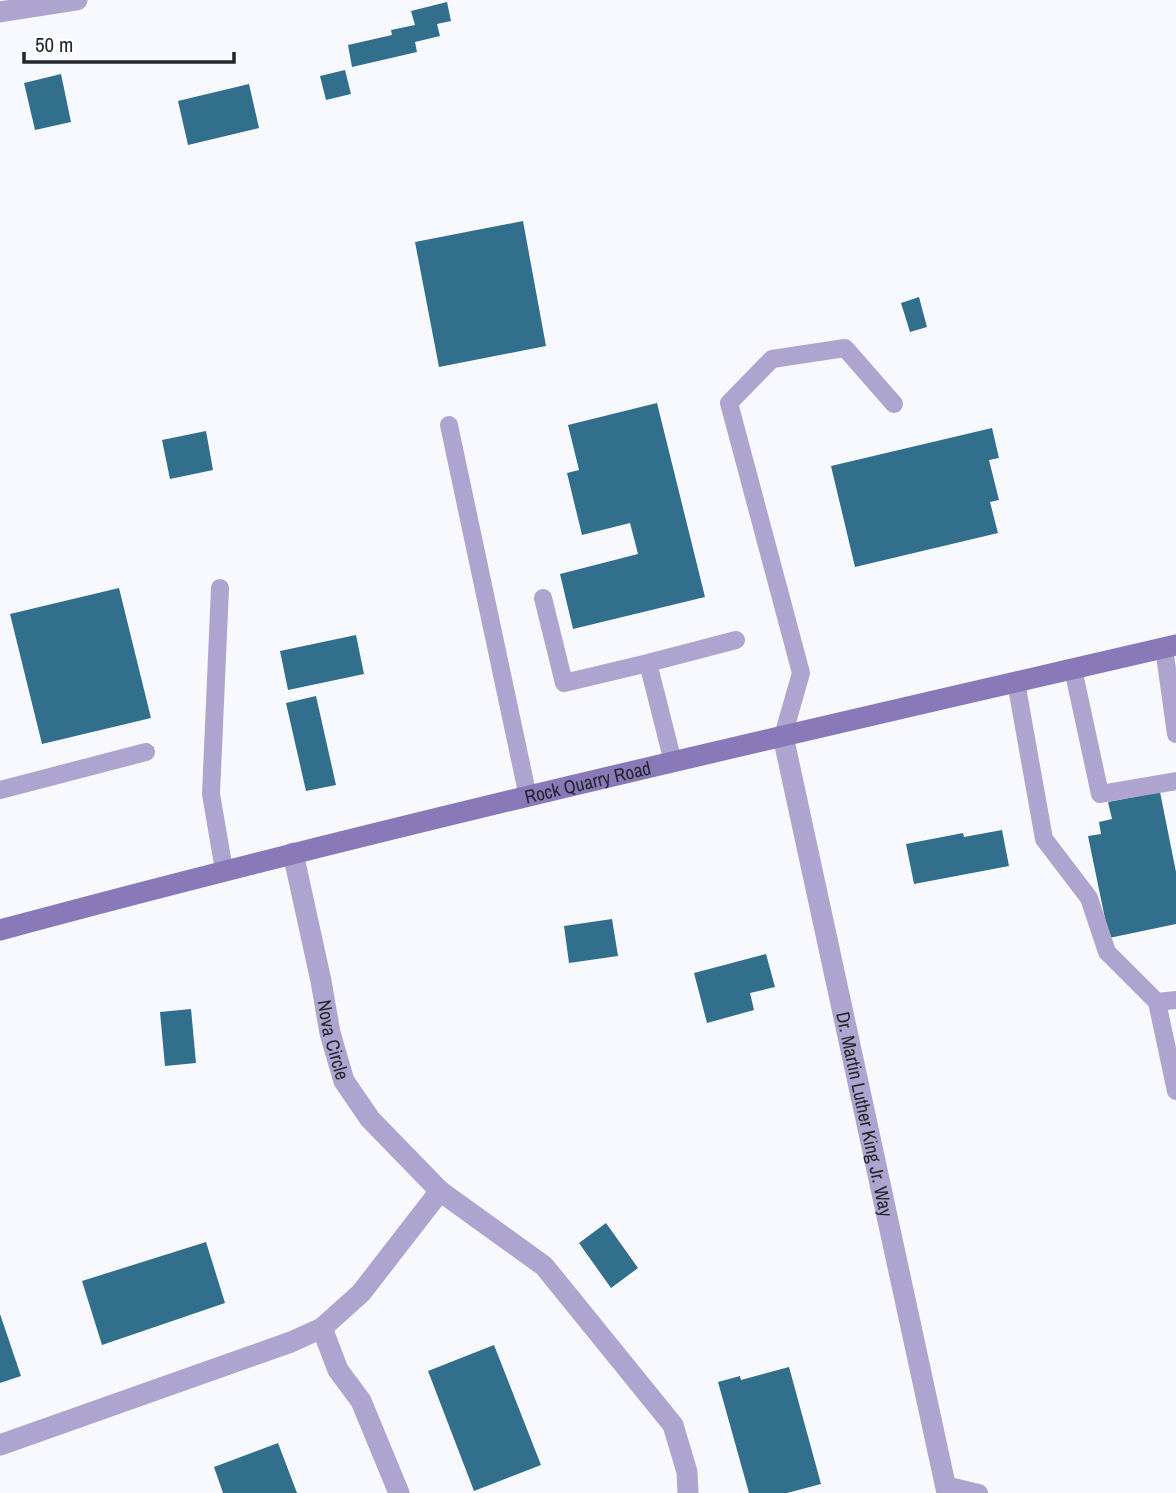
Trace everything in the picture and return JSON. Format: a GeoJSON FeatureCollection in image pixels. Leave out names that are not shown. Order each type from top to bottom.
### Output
{"type":"FeatureCollection","features":[{"type":"Feature","properties":{"kind":"street"},"geometry":{"type":"LineString","coordinates":[[0,12],[24,4],[77,0]]}},
{"type":"Feature","properties":{"kind":"street","name":"Rock Quarry Road"},"geometry":{"type":"LineString","coordinates":[[0,930],[293,853],[1170,647]]}},
{"type":"Feature","properties":{"kind":"street","name":"Dr. Martin Luther King Jr. Way"},"geometry":{"type":"LineString","coordinates":[[783,736],[946,1489]]}},
{"type":"Feature","properties":{"kind":"street","name":"Nova Circle"},"geometry":{"type":"LineString","coordinates":[[293,853],[330,1033],[344,1081],[370,1119],[440,1191],[544,1266],[673,1425],[687,1472],[688,1493]]}},
{"type":"Feature","properties":{"kind":"street"},"geometry":{"type":"LineString","coordinates":[[0,1445],[291,1342],[322,1328],[360,1293],[440,1191]]}},
{"type":"Feature","properties":{"kind":"street"},"geometry":{"type":"LineString","coordinates":[[322,1328],[338,1370],[361,1401],[399,1493]]}},
{"type":"Feature","properties":{"kind":"lane"},"geometry":{"type":"LineString","coordinates":[[783,736],[801,673],[729,403],[772,359],[845,348],[894,404]]}},
{"type":"Feature","properties":{"kind":"lane"},"geometry":{"type":"LineString","coordinates":[[449,425],[527,797]]}},
{"type":"Feature","properties":{"kind":"lane"},"geometry":{"type":"LineString","coordinates":[[220,588],[211,794],[224,870]]}},
{"type":"Feature","properties":{"kind":"lane"},"geometry":{"type":"LineString","coordinates":[[542,598],[564,684],[736,640]]}},
{"type":"Feature","properties":{"kind":"lane"},"geometry":{"type":"LineString","coordinates":[[1170,647],[1176,734]]}},
{"type":"Feature","properties":{"kind":"lane"},"geometry":{"type":"LineString","coordinates":[[648,663],[673,762]]}},
{"type":"Feature","properties":{"kind":"lane"},"geometry":{"type":"LineString","coordinates":[[1073,669],[1100,794],[1176,781]]}},
{"type":"Feature","properties":{"kind":"lane"},"geometry":{"type":"LineString","coordinates":[[1016,682],[1044,839],[1089,898],[1107,952],[1157,1002],[1176,1091]]}},
{"type":"Feature","properties":{"kind":"lane"},"geometry":{"type":"LineString","coordinates":[[0,790],[146,752]]}},
{"type":"Feature","properties":{"kind":"lane"},"geometry":{"type":"LineString","coordinates":[[1157,1002],[1176,1000]]}},
{"type":"Feature","properties":{"kind":"lane"},"geometry":{"type":"LineString","coordinates":[[946,1489],[979,1493]]}},
{"type":"Feature","properties":{"kind":"building"},"geometry":{"type":"Polygon","coordinates":[[[447,2],[451,21],[437,24],[440,36],[415,42],[417,52],[352,67],[348,45],[392,35],[391,30],[415,25],[411,11],[447,2]]]}},
{"type":"Feature","properties":{"kind":"building"},"geometry":{"type":"Polygon","coordinates":[[[345,70],[351,94],[326,100],[320,76],[345,70]]]}},
{"type":"Feature","properties":{"kind":"building"},"geometry":{"type":"Polygon","coordinates":[[[61,74],[71,122],[35,130],[24,83],[61,74]]]}},
{"type":"Feature","properties":{"kind":"building"},"geometry":{"type":"Polygon","coordinates":[[[249,84],[259,128],[188,145],[178,101],[249,84]]]}},
{"type":"Feature","properties":{"kind":"building"},"geometry":{"type":"Polygon","coordinates":[[[523,221],[546,346],[439,367],[415,242],[523,221]]]}},
{"type":"Feature","properties":{"kind":"building"},"geometry":{"type":"Polygon","coordinates":[[[919,297],[927,327],[910,332],[901,303],[919,297]]]}},
{"type":"Feature","properties":{"kind":"building"},"geometry":{"type":"Polygon","coordinates":[[[657,403],[705,597],[573,629],[560,574],[638,554],[630,523],[582,535],[567,473],[579,470],[568,425],[657,403]]]}},
{"type":"Feature","properties":{"kind":"building"},"geometry":{"type":"Polygon","coordinates":[[[992,428],[999,458],[989,460],[999,500],[990,502],[998,533],[855,567],[831,466],[992,428]]]}},
{"type":"Feature","properties":{"kind":"building"},"geometry":{"type":"Polygon","coordinates":[[[206,431],[213,470],[170,479],[162,440],[206,431]]]}},
{"type":"Feature","properties":{"kind":"building"},"geometry":{"type":"Polygon","coordinates":[[[119,588],[151,718],[42,744],[10,614],[119,588]]]}},
{"type":"Feature","properties":{"kind":"building"},"geometry":{"type":"Polygon","coordinates":[[[356,635],[364,674],[288,690],[280,651],[356,635]]]}},
{"type":"Feature","properties":{"kind":"building"},"geometry":{"type":"Polygon","coordinates":[[[316,696],[336,785],[306,791],[286,703],[316,696]]]}},
{"type":"Feature","properties":{"kind":"building"},"geometry":{"type":"Polygon","coordinates":[[[1160,792],[1176,872],[1176,924],[1109,938],[1088,836],[1101,834],[1099,822],[1112,819],[1108,802],[1160,792]]]}},
{"type":"Feature","properties":{"kind":"building"},"geometry":{"type":"Polygon","coordinates":[[[1002,830],[1009,866],[914,884],[906,844],[963,833],[964,837],[1002,830]]]}},
{"type":"Feature","properties":{"kind":"building"},"geometry":{"type":"Polygon","coordinates":[[[612,919],[618,956],[569,963],[564,926],[612,919]]]}},
{"type":"Feature","properties":{"kind":"building"},"geometry":{"type":"Polygon","coordinates":[[[766,954],[775,987],[750,993],[754,1010],[707,1023],[694,973],[766,954]]]}},
{"type":"Feature","properties":{"kind":"building"},"geometry":{"type":"Polygon","coordinates":[[[191,1009],[196,1063],[165,1066],[160,1012],[191,1009]]]}},
{"type":"Feature","properties":{"kind":"building"},"geometry":{"type":"Polygon","coordinates":[[[606,1223],[638,1268],[611,1288],[579,1243],[606,1223]]]}},
{"type":"Feature","properties":{"kind":"building"},"geometry":{"type":"Polygon","coordinates":[[[206,1242],[225,1303],[102,1345],[82,1281],[206,1242]]]}},
{"type":"Feature","properties":{"kind":"building"},"geometry":{"type":"Polygon","coordinates":[[[0,1314],[21,1376],[0,1383],[0,1314]]]}},
{"type":"Feature","properties":{"kind":"building"},"geometry":{"type":"Polygon","coordinates":[[[494,1345],[541,1465],[474,1491],[428,1371],[494,1345]]]}},
{"type":"Feature","properties":{"kind":"building"},"geometry":{"type":"Polygon","coordinates":[[[789,1367],[821,1484],[787,1493],[749,1493],[718,1382],[740,1376],[741,1380],[789,1367]]]}},
{"type":"Feature","properties":{"kind":"building"},"geometry":{"type":"Polygon","coordinates":[[[278,1443],[297,1493],[223,1493],[214,1467],[278,1443]]]}}]}
